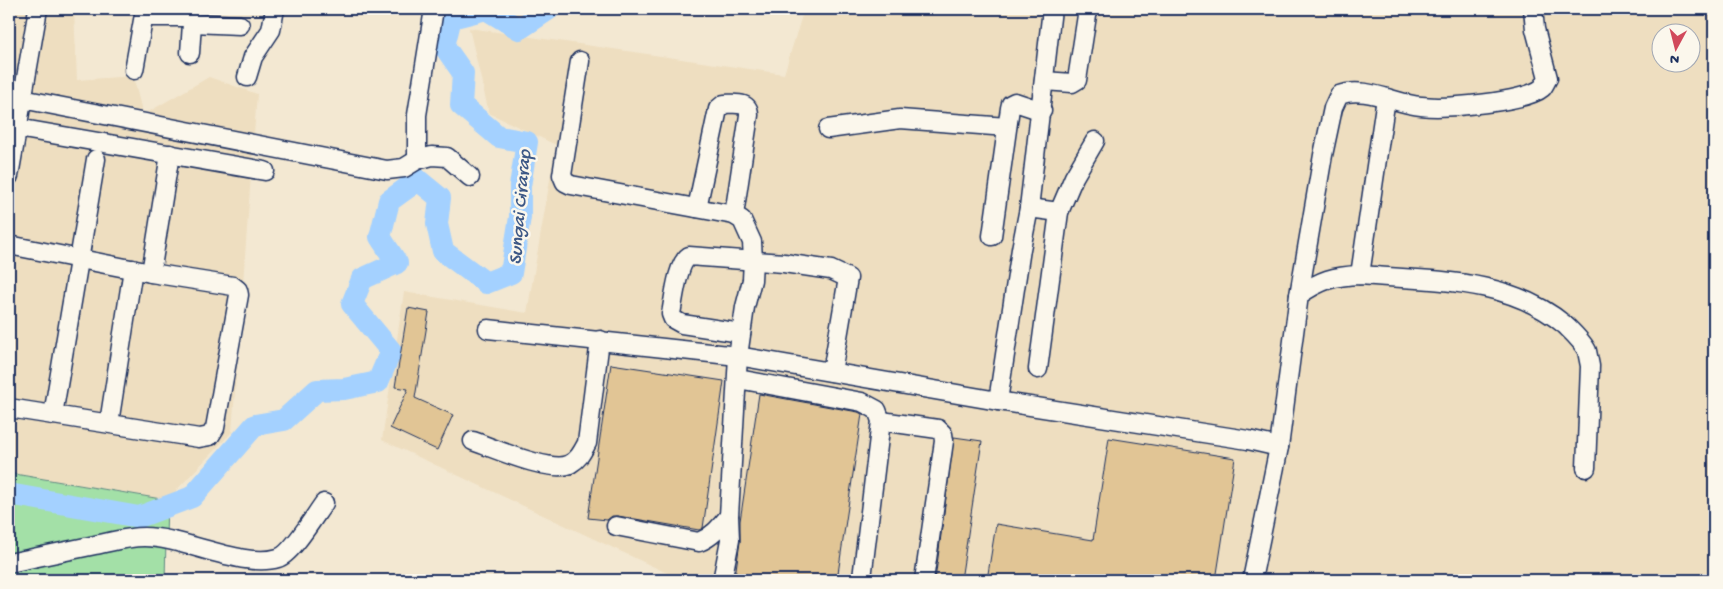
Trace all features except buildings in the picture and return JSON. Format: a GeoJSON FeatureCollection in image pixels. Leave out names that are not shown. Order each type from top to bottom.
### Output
{"type":"FeatureCollection","features":[{"type":"Feature","properties":{"kind":"street"},"geometry":{"type":"LineString","coordinates":[[9,176],[38,9]]}},
{"type":"Feature","properties":{"kind":"street"},"geometry":{"type":"LineString","coordinates":[[247,77],[253,57],[271,30],[275,9]]}},
{"type":"Feature","properties":{"kind":"street"},"geometry":{"type":"LineString","coordinates":[[417,160],[417,114],[434,9]]}},
{"type":"Feature","properties":{"kind":"street"},"geometry":{"type":"LineString","coordinates":[[998,400],[1029,208],[1042,111],[1052,9]]}},
{"type":"Feature","properties":{"kind":"street"},"geometry":{"type":"LineString","coordinates":[[1044,81],[1072,83],[1076,80],[1088,9]]}},
{"type":"Feature","properties":{"kind":"street"},"geometry":{"type":"LineString","coordinates":[[1252,580],[1279,447],[1299,295],[1323,155],[1333,108],[1339,95],[1347,92],[1358,92],[1420,106],[1443,107],[1526,96],[1542,88],[1548,78],[1535,29],[1532,9]]}},
{"type":"Feature","properties":{"kind":"street"},"geometry":{"type":"LineString","coordinates":[[134,70],[144,13],[187,17],[191,20],[190,53]]}},
{"type":"Feature","properties":{"kind":"street"},"geometry":{"type":"LineString","coordinates":[[192,23],[240,25]]}},
{"type":"Feature","properties":{"kind":"street"},"geometry":{"type":"LineString","coordinates":[[580,61],[562,175],[565,182],[570,185],[734,215],[742,220],[752,242],[752,280],[738,356],[729,516],[730,540],[723,576],[725,580]]}},
{"type":"Feature","properties":{"kind":"street"},"geometry":{"type":"LineString","coordinates":[[1360,275],[1386,98]]}},
{"type":"Feature","properties":{"kind":"street"},"geometry":{"type":"LineString","coordinates":[[22,99],[386,170],[404,168],[417,160],[432,156],[447,157],[470,176]]}},
{"type":"Feature","properties":{"kind":"street"},"geometry":{"type":"LineString","coordinates":[[992,236],[1012,104],[1015,102],[1042,111]]}},
{"type":"Feature","properties":{"kind":"street"},"geometry":{"type":"LineString","coordinates":[[697,208],[718,109],[724,104],[738,104],[748,107],[749,115],[734,215]]}},
{"type":"Feature","properties":{"kind":"street"},"geometry":{"type":"LineString","coordinates":[[828,129],[900,119],[1007,127]]}},
{"type":"Feature","properties":{"kind":"street"},"geometry":{"type":"LineString","coordinates":[[17,125],[23,129],[265,171]]}},
{"type":"Feature","properties":{"kind":"street"},"geometry":{"type":"LineString","coordinates":[[1038,369],[1059,212],[1074,177],[1095,141]]}},
{"type":"Feature","properties":{"kind":"street"},"geometry":{"type":"LineString","coordinates":[[151,273],[170,154]]}},
{"type":"Feature","properties":{"kind":"street"},"geometry":{"type":"LineString","coordinates":[[53,415],[96,159]]}},
{"type":"Feature","properties":{"kind":"street"},"geometry":{"type":"LineString","coordinates":[[1029,208],[1059,212]]}},
{"type":"Feature","properties":{"kind":"street"},"geometry":{"type":"LineString","coordinates":[[9,246],[151,273],[234,286],[238,290],[239,295],[215,428],[210,436],[199,438],[9,408]]}},
{"type":"Feature","properties":{"kind":"street"},"geometry":{"type":"LineString","coordinates":[[741,333],[682,324],[673,319],[671,314],[680,270],[685,259],[689,256],[753,260],[831,270],[848,278],[832,372]]}},
{"type":"Feature","properties":{"kind":"street"},"geometry":{"type":"LineString","coordinates":[[109,423],[133,269]]}},
{"type":"Feature","properties":{"kind":"street"},"geometry":{"type":"LineString","coordinates":[[1299,295],[1318,282],[1347,275],[1360,275],[1451,282],[1486,288],[1537,305],[1572,332],[1586,350],[1590,366],[1586,468]]}},
{"type":"Feature","properties":{"kind":"street"},"geometry":{"type":"LineString","coordinates":[[488,329],[738,356],[1248,440],[1279,447]]}},
{"type":"Feature","properties":{"kind":"street"},"geometry":{"type":"LineString","coordinates":[[474,440],[526,461],[554,466],[568,465],[580,457],[587,444],[600,340]]}},
{"type":"Feature","properties":{"kind":"street"},"geometry":{"type":"LineString","coordinates":[[738,379],[862,402],[877,410],[881,421],[862,578]]}},
{"type":"Feature","properties":{"kind":"street"},"geometry":{"type":"LineString","coordinates":[[881,421],[938,429],[943,434],[944,441],[924,580]]}},
{"type":"Feature","properties":{"kind":"street"},"geometry":{"type":"LineString","coordinates":[[9,563],[144,537],[178,542],[260,561],[280,558],[292,548],[324,503]]}},
{"type":"Feature","properties":{"kind":"street"},"geometry":{"type":"LineString","coordinates":[[616,526],[699,542],[707,539],[714,533],[729,516]]}},
{"type":"Feature","properties":{"kind":"shaded area"},"geometry":{"type":"Polygon","coordinates":[[[9,9],[74,9],[77,80],[133,76],[143,115],[209,77],[257,94],[232,432],[167,500],[9,473],[9,9]]]}},
{"type":"Feature","properties":{"kind":"shaded area"},"geometry":{"type":"Polygon","coordinates":[[[804,9],[1714,9],[1714,580],[682,580],[382,440],[404,292],[527,313],[556,145],[489,113],[469,28],[784,74],[804,9]]]}},
{"type":"Feature","properties":{"kind":"green space"},"geometry":{"type":"Polygon","coordinates":[[[9,473],[167,500],[165,580],[9,580],[9,473]]]}},
{"type":"Feature","properties":{"kind":"waterway","name":"Sungai Cirarap"},"geometry":{"type":"LineString","coordinates":[[9,494],[139,517],[192,497],[255,425],[284,420],[317,390],[344,389],[378,382],[391,351],[352,304],[362,279],[397,263],[380,237],[389,201],[418,180],[440,198],[437,224],[443,251],[486,283],[511,273],[520,217],[520,186],[527,142],[499,137],[461,105],[463,73],[444,46],[451,18],[486,9],[519,29],[549,9]]}}]}
